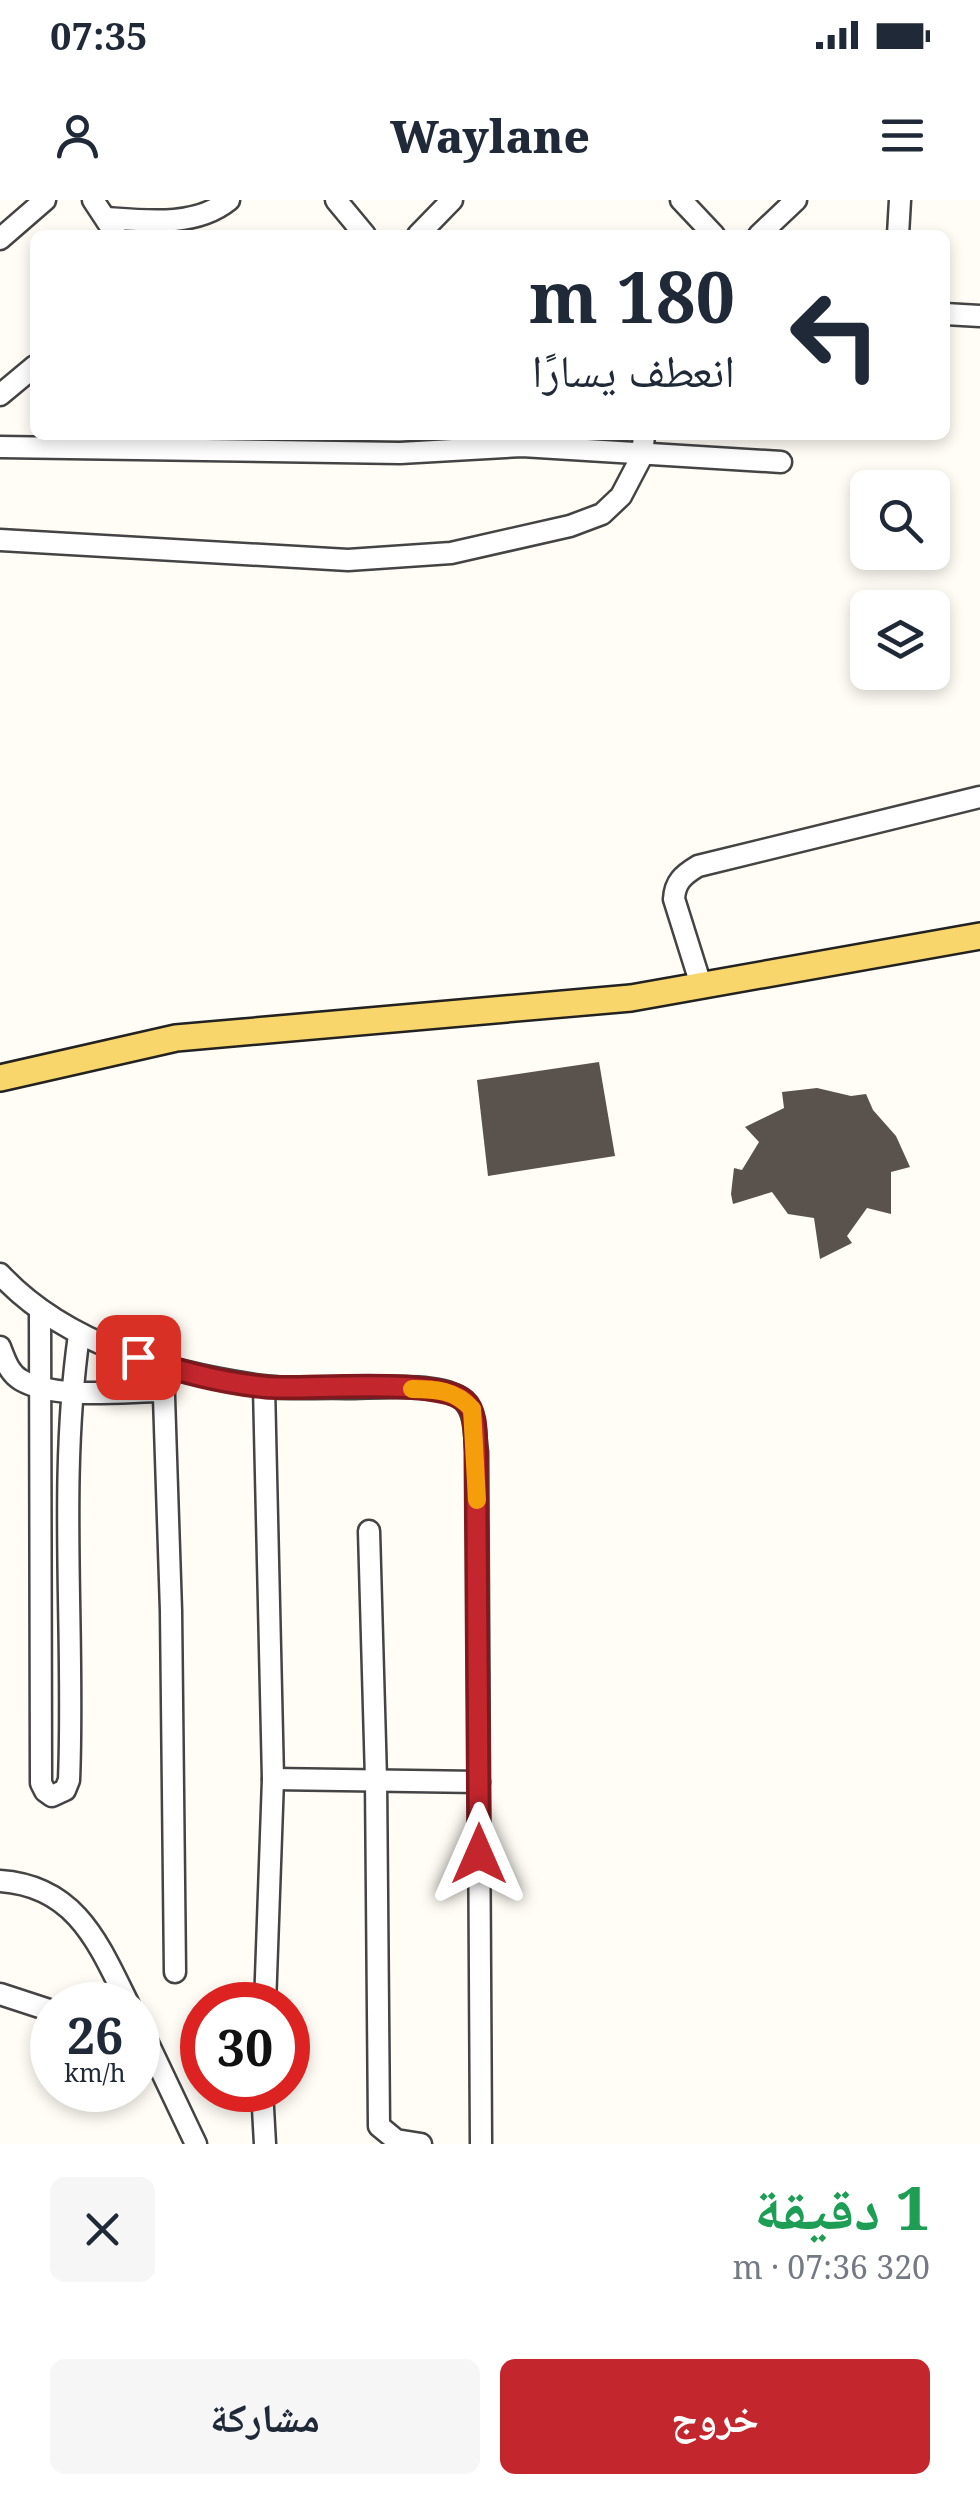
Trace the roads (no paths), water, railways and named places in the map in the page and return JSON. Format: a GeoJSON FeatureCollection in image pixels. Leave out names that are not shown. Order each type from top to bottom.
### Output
{"type":"FeatureCollection","features":[{"type":"Feature","properties":{"kind":"main road"},"geometry":{"type":"LineString","coordinates":[[0,1078],[176,1038],[631,998],[980,936]]}},
{"type":"Feature","properties":{"kind":"street"},"geometry":{"type":"LineString","coordinates":[[0,239],[45,200]]}},
{"type":"Feature","properties":{"kind":"street"},"geometry":{"type":"LineString","coordinates":[[93,200],[112,226],[198,216],[228,200]]}},
{"type":"Feature","properties":{"kind":"street"},"geometry":{"type":"LineString","coordinates":[[336,200],[361,230]]}},
{"type":"Feature","properties":{"kind":"street"},"geometry":{"type":"LineString","coordinates":[[423,230],[452,200]]}},
{"type":"Feature","properties":{"kind":"street"},"geometry":{"type":"LineString","coordinates":[[681,200],[709,230]]}},
{"type":"Feature","properties":{"kind":"street"},"geometry":{"type":"LineString","coordinates":[[764,230],[796,200]]}},
{"type":"Feature","properties":{"kind":"street"},"geometry":{"type":"LineString","coordinates":[[898,230],[900,200]]}},
{"type":"Feature","properties":{"kind":"street"},"geometry":{"type":"LineString","coordinates":[[950,314],[980,316]]}},
{"type":"Feature","properties":{"kind":"street"},"geometry":{"type":"LineString","coordinates":[[2,390],[30,370]]}},
{"type":"Feature","properties":{"kind":"street"},"geometry":{"type":"LineString","coordinates":[[0,447],[522,441],[643,445],[781,462]]}},
{"type":"Feature","properties":{"kind":"street"},"geometry":{"type":"LineString","coordinates":[[0,540],[348,560],[451,553],[570,526],[602,514],[621,496],[643,445]]}},
{"type":"Feature","properties":{"kind":"street"},"geometry":{"type":"LineString","coordinates":[[701,986],[674,899],[674,887],[684,875],[698,866],[980,797]]}},
{"type":"Feature","properties":{"kind":"street"},"geometry":{"type":"LineString","coordinates":[[0,1274],[40,1310],[79,1334],[163,1366],[264,1386],[432,1389],[462,1398],[472,1409],[476,1452],[481,2144]]}},
{"type":"Feature","properties":{"kind":"street"},"geometry":{"type":"LineString","coordinates":[[40,1310],[41,1783],[52,1796],[65,1790],[70,1780],[68,1455],[79,1334]]}},
{"type":"Feature","properties":{"kind":"street"},"geometry":{"type":"LineString","coordinates":[[0,1347],[18,1379],[40,1387],[71,1392],[164,1391]]}},
{"type":"Feature","properties":{"kind":"street"},"geometry":{"type":"LineString","coordinates":[[163,1366],[171,1610],[175,1972]]}},
{"type":"Feature","properties":{"kind":"street"},"geometry":{"type":"LineString","coordinates":[[264,1386],[273,1779],[266,1982]]}},
{"type":"Feature","properties":{"kind":"street"},"geometry":{"type":"LineString","coordinates":[[369,1531],[379,2126],[396,2140],[421,2144]]}},
{"type":"Feature","properties":{"kind":"street"},"geometry":{"type":"LineString","coordinates":[[42,1658],[70,1660]]}},
{"type":"Feature","properties":{"kind":"street"},"geometry":{"type":"LineString","coordinates":[[273,1779],[478,1782]]}},
{"type":"Feature","properties":{"kind":"street"},"geometry":{"type":"LineString","coordinates":[[0,1881],[60,1900],[82,1919],[116,1982]]}},
{"type":"Feature","properties":{"kind":"street"},"geometry":{"type":"LineString","coordinates":[[0,1994],[30,2005]]}},
{"type":"Feature","properties":{"kind":"street"},"geometry":{"type":"LineString","coordinates":[[0,2010],[26,2004]]}},
{"type":"Feature","properties":{"kind":"street"},"geometry":{"type":"LineString","coordinates":[[160,2073],[196,2144]]}},
{"type":"Feature","properties":{"kind":"street"},"geometry":{"type":"LineString","coordinates":[[264,2112],[266,2144]]}}]}
